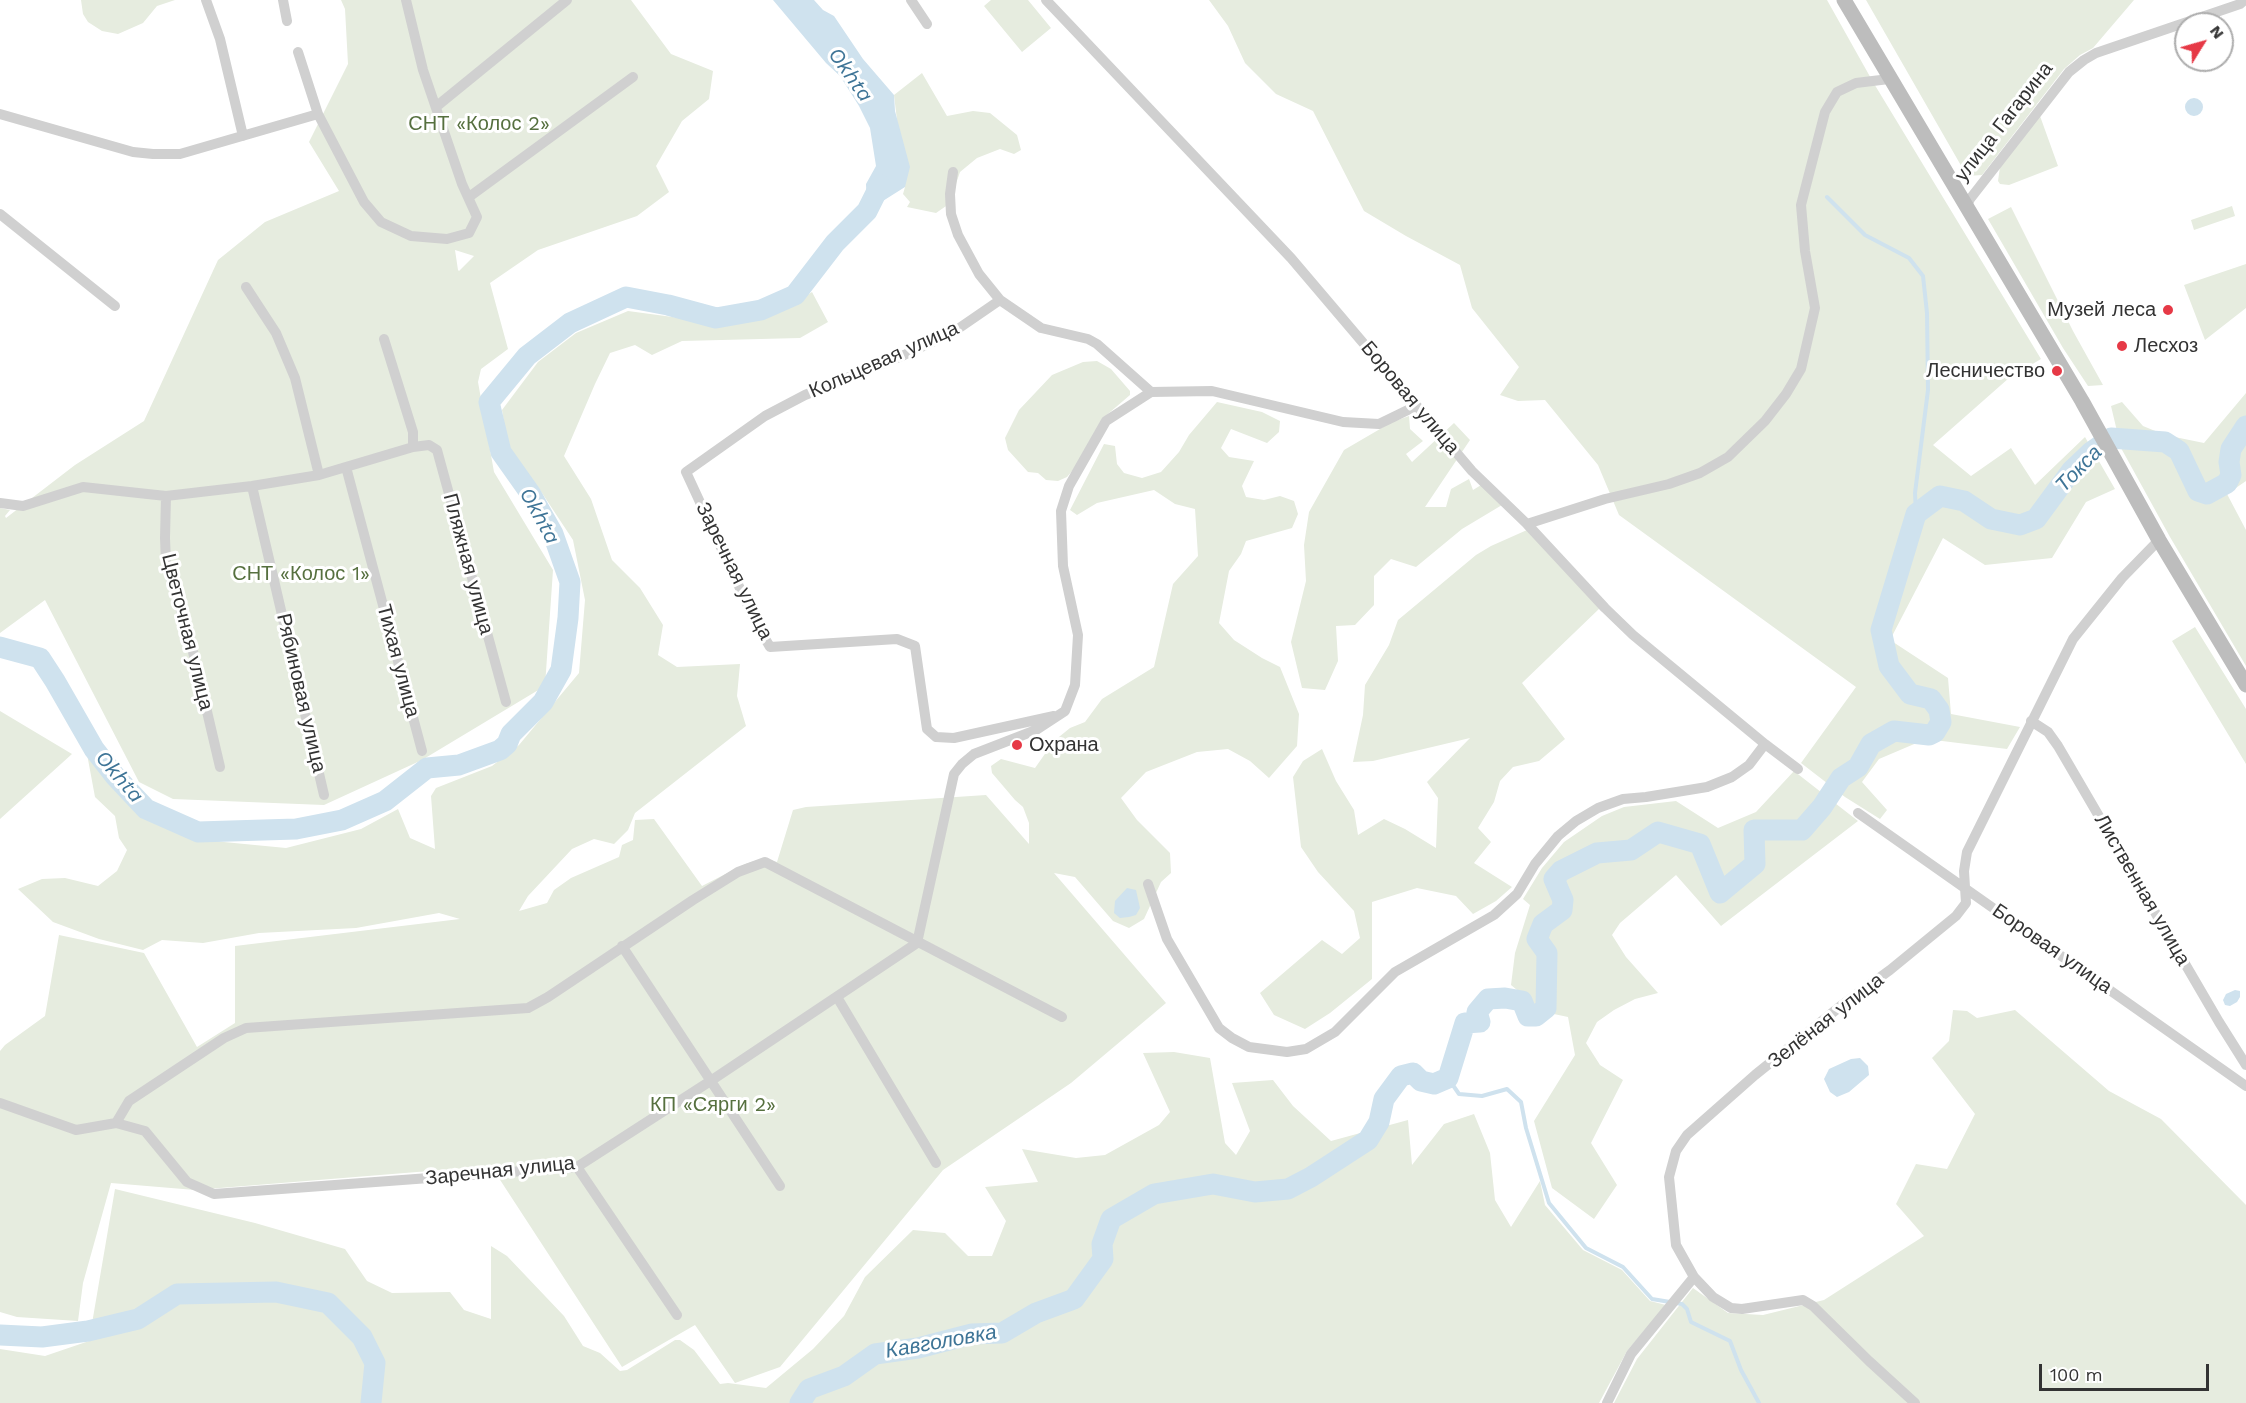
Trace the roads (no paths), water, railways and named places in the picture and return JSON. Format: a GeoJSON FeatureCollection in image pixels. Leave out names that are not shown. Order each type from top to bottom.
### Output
{"type":"FeatureCollection","features":[{"type":"Feature","properties":{"kind":"main road"},"geometry":{"type":"LineString","coordinates":[[1844,0],[2099,430],[2159,540],[2246,685]]}},
{"type":"Feature","properties":{"kind":"street"},"geometry":{"type":"LineString","coordinates":[[206,0],[220,39],[243,135]]}},
{"type":"Feature","properties":{"kind":"street"},"geometry":{"type":"LineString","coordinates":[[283,0],[287,21]]}},
{"type":"Feature","properties":{"kind":"street"},"geometry":{"type":"LineString","coordinates":[[436,106],[567,0]]}},
{"type":"Feature","properties":{"kind":"street"},"geometry":{"type":"LineString","coordinates":[[911,0],[927,24]]}},
{"type":"Feature","properties":{"kind":"street","name":"Боровая улица"},"geometry":{"type":"LineString","coordinates":[[1046,0],[1291,258],[1472,471],[1527,524],[1605,608],[1633,636],[1798,769]]}},
{"type":"Feature","properties":{"kind":"street","name":"улица Гагарина"},"geometry":{"type":"LineString","coordinates":[[1966,207],[2069,72],[2084,60],[2096,53],[2245,0]]}},
{"type":"Feature","properties":{"kind":"street"},"geometry":{"type":"LineString","coordinates":[[298,52],[318,114],[364,202],[381,222],[411,236],[447,239],[470,232],[477,217],[462,184],[423,70],[408,1]]}},
{"type":"Feature","properties":{"kind":"street"},"geometry":{"type":"LineString","coordinates":[[469,197],[633,77]]}},
{"type":"Feature","properties":{"kind":"street"},"geometry":{"type":"LineString","coordinates":[[1527,524],[1605,499],[1668,484],[1700,473],[1728,457],[1765,421],[1786,394],[1801,369],[1815,308],[1804,251],[1801,205],[1825,112],[1837,92],[1856,83],[1889,79]]}},
{"type":"Feature","properties":{"kind":"street"},"geometry":{"type":"LineString","coordinates":[[0,114],[133,152],[180,154],[318,114]]}},
{"type":"Feature","properties":{"kind":"street"},"geometry":{"type":"LineString","coordinates":[[953,172],[950,194],[951,214],[958,235],[975,268],[1000,300],[1041,327],[1088,339],[1097,344],[1151,392]]}},
{"type":"Feature","properties":{"kind":"street"},"geometry":{"type":"LineString","coordinates":[[0,214],[115,306]]}},
{"type":"Feature","properties":{"kind":"street"},"geometry":{"type":"LineString","coordinates":[[246,287],[276,333],[295,378],[319,475]]}},
{"type":"Feature","properties":{"kind":"street","name":"Кольцевая улица"},"geometry":{"type":"LineString","coordinates":[[765,416],[805,395],[952,333],[1000,300]]}},
{"type":"Feature","properties":{"kind":"street"},"geometry":{"type":"LineString","coordinates":[[0,503],[32,504],[83,487],[166,496],[252,486],[319,475],[413,447],[413,432],[384,339]]}},
{"type":"Feature","properties":{"kind":"street"},"geometry":{"type":"LineString","coordinates":[[917,942],[954,774],[974,754],[1036,730],[1065,711],[1075,685],[1078,635],[1063,566],[1061,511],[1070,486],[1106,421],[1151,392],[1212,391],[1342,422],[1370,424],[1379,424],[1416,406]]}},
{"type":"Feature","properties":{"kind":"street","name":"Заречная улица"},"geometry":{"type":"LineString","coordinates":[[765,416],[686,472],[756,623],[770,647],[897,639],[915,646],[927,729],[936,737],[954,738],[1051,717],[1065,711]]}},
{"type":"Feature","properties":{"kind":"street","name":"Пляжная улица"},"geometry":{"type":"LineString","coordinates":[[413,447],[429,446],[437,450],[506,702]]}},
{"type":"Feature","properties":{"kind":"street","name":"Тихая улица"},"geometry":{"type":"LineString","coordinates":[[346,467],[422,751]]}},
{"type":"Feature","properties":{"kind":"street","name":"Рябиновая улица"},"geometry":{"type":"LineString","coordinates":[[252,486],[324,795]]}},
{"type":"Feature","properties":{"kind":"street","name":"Цветочная улица"},"geometry":{"type":"LineString","coordinates":[[166,496],[166,563],[190,639],[220,768]]}},
{"type":"Feature","properties":{"kind":"street","name":"Зелёная улица"},"geometry":{"type":"LineString","coordinates":[[1915,1403],[1813,1306],[1803,1300],[1755,1308],[1731,1308],[1713,1297],[1694,1277],[1676,1245],[1669,1177],[1676,1151],[1695,1127],[1755,1075],[1956,916],[1966,903],[1964,871],[1967,852],[2073,639],[2122,578],[2159,540]]}},
{"type":"Feature","properties":{"kind":"street","name":"Лиственная улица"},"geometry":{"type":"LineString","coordinates":[[2031,721],[2048,732],[2058,746],[2218,1022],[2246,1065]]}},
{"type":"Feature","properties":{"kind":"street"},"geometry":{"type":"LineString","coordinates":[[1148,884],[1167,939],[1219,1028],[1249,1047],[1287,1052],[1306,1049],[1335,1032],[1395,972],[1494,915],[1517,894],[1536,864],[1558,836],[1576,821],[1598,808],[1623,799],[1707,787],[1732,777],[1749,765],[1765,744]]}},
{"type":"Feature","properties":{"kind":"street","name":"Боровая улица"},"geometry":{"type":"LineString","coordinates":[[1858,813],[2246,1086]]}},
{"type":"Feature","properties":{"kind":"street"},"geometry":{"type":"LineString","coordinates":[[0,1103],[76,1130],[116,1123],[129,1101],[224,1038],[246,1028],[528,1008],[738,872],[765,862],[1062,1017]]}},
{"type":"Feature","properties":{"kind":"street","name":"Заречная улица"},"geometry":{"type":"LineString","coordinates":[[116,1123],[145,1131],[187,1182],[214,1194],[577,1167],[712,1080],[917,942]]}},
{"type":"Feature","properties":{"kind":"street"},"geometry":{"type":"LineString","coordinates":[[622,946],[780,1186]]}},
{"type":"Feature","properties":{"kind":"street"},"geometry":{"type":"LineString","coordinates":[[837,997],[936,1163]]}},
{"type":"Feature","properties":{"kind":"street"},"geometry":{"type":"LineString","coordinates":[[577,1167],[677,1315]]}},
{"type":"Feature","properties":{"kind":"street"},"geometry":{"type":"LineString","coordinates":[[1607,1403],[1631,1354],[1694,1277]]}},
{"type":"Feature","properties":{"kind":"water"},"geometry":{"type":"Polygon","coordinates":[[[773,0],[814,0],[823,10],[834,16],[863,59],[894,95],[895,111],[910,167],[905,187],[867,211],[866,184],[876,166],[870,128],[840,76],[826,63],[773,0]]]}},
{"type":"Feature","properties":{"kind":"water"},"geometry":{"type":"Polygon","coordinates":[[[2194,98],[2200,101],[2203,107],[2200,113],[2194,116],[2188,113],[2185,107],[2188,101],[2194,98]]]}},
{"type":"Feature","properties":{"kind":"water"},"geometry":{"type":"Polygon","coordinates":[[[1127,888],[1136,890],[1140,908],[1136,915],[1120,918],[1114,913],[1115,901],[1127,888]]]}},
{"type":"Feature","properties":{"kind":"water"},"geometry":{"type":"Polygon","coordinates":[[[2235,990],[2240,991],[2237,1002],[2230,1006],[2225,1005],[2223,1000],[2226,994],[2235,990]]]}},
{"type":"Feature","properties":{"kind":"water"},"geometry":{"type":"Polygon","coordinates":[[[1860,1058],[1868,1066],[1869,1075],[1849,1092],[1837,1097],[1830,1092],[1824,1079],[1829,1069],[1851,1059],[1860,1058]]]}},
{"type":"Feature","properties":{"kind":"waterway","name":"Okhta"},"geometry":{"type":"LineString","coordinates":[[0,647],[40,658],[94,749],[115,776],[146,809],[198,832],[296,829],[342,820],[385,801],[427,768],[459,765],[500,750],[507,744],[511,734],[543,702],[561,670],[570,582],[553,534],[530,493],[501,452],[489,402],[527,356],[570,323],[626,297],[716,318],[761,310],[795,295],[835,243],[867,211],[880,185]]}},
{"type":"Feature","properties":{"kind":"waterway"},"geometry":{"type":"LineString","coordinates":[[1827,197],[1865,235],[1909,258],[1923,276],[1927,313],[1928,390],[1915,493],[1916,514]]}},
{"type":"Feature","properties":{"kind":"waterway","name":"Кавголовка"},"geometry":{"type":"LineString","coordinates":[[800,1403],[809,1389],[844,1376],[875,1354],[918,1348],[972,1334],[1002,1333],[1036,1313],[1074,1299],[1103,1259],[1102,1244],[1111,1219],[1154,1194],[1213,1184],[1255,1192],[1288,1189],[1368,1140],[1379,1122],[1384,1099],[1401,1076],[1413,1073],[1421,1081],[1434,1084],[1448,1078],[1465,1023],[1480,1022],[1477,1012],[1488,999],[1505,998],[1522,1001],[1528,1016],[1536,1016],[1546,1008],[1547,953],[1537,939],[1543,924],[1562,910],[1563,900],[1554,879],[1561,871],[1597,853],[1631,850],[1658,832],[1700,844],[1720,893],[1755,864],[1754,830],[1802,830],[1822,807],[1841,778],[1858,767],[1871,744],[1894,731],[1929,735],[1935,732],[1941,722],[1939,710],[1931,699],[1910,694],[1889,666],[1881,630],[1916,514],[1940,496],[1964,501],[1991,519],[2020,525],[2036,519],[2072,470],[2091,452],[2111,438],[2165,442],[2179,451],[2198,491],[2207,494],[2227,483],[2231,475],[2229,462],[2231,449],[2246,426]]}},
{"type":"Feature","properties":{"kind":"waterway"},"geometry":{"type":"LineString","coordinates":[[1448,1078],[1459,1094],[1482,1096],[1507,1089],[1521,1102],[1526,1128],[1549,1203],[1586,1248],[1623,1267],[1652,1299],[1682,1304],[1687,1309],[1691,1322],[1730,1341],[1741,1370],[1759,1403]]}},
{"type":"Feature","properties":{"kind":"waterway","name":"Кавголовка"},"geometry":{"type":"LineString","coordinates":[[0,1335],[42,1337],[88,1331],[138,1319],[177,1294],[276,1292],[328,1303],[362,1337],[375,1363],[371,1403]]}},
{"type":"Feature","properties":{"kind":"place","name":"Музей леса"},"geometry":{"type":"Point","coordinates":[2168,310]}},
{"type":"Feature","properties":{"kind":"place","name":"Лесхоз"},"geometry":{"type":"Point","coordinates":[2122,346]}},
{"type":"Feature","properties":{"kind":"place","name":"Лесничество"},"geometry":{"type":"Point","coordinates":[2057,371]}},
{"type":"Feature","properties":{"kind":"place","name":"Охрана"},"geometry":{"type":"Point","coordinates":[1017,745]}},
{"type":"Feature","properties":{"kind":"park label","name":"СНТ «Колос 2»"},"geometry":{"type":"Point","coordinates":[479,124]}},
{"type":"Feature","properties":{"kind":"park label","name":"СНТ «Колос 1»"},"geometry":{"type":"Point","coordinates":[301,574]}},
{"type":"Feature","properties":{"kind":"park label","name":"КП «Сярги 2»"},"geometry":{"type":"Point","coordinates":[713,1105]}},
{"type":"Feature","properties":{"kind":"water label","name":"Токса"},"geometry":{"type":"Point","coordinates":[2079,469]}}]}
